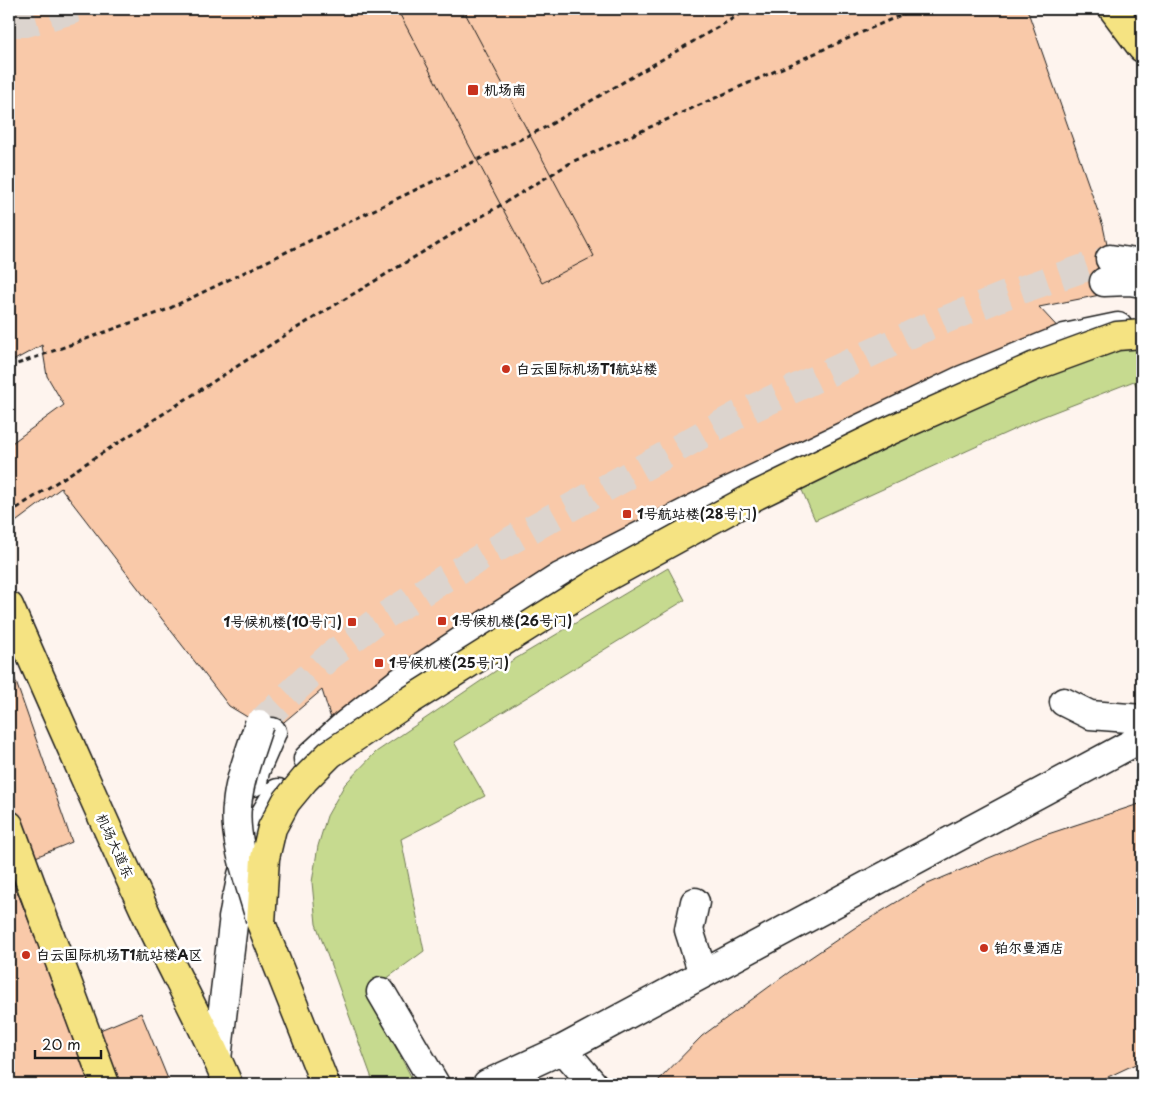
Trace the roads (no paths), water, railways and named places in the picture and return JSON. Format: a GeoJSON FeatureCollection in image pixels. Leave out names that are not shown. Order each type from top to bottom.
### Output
{"type":"FeatureCollection","features":[{"type":"Feature","properties":{"kind":"main road"},"geometry":{"type":"LineString","coordinates":[[1113,9],[1142,48]]}},
{"type":"Feature","properties":{"kind":"main road"},"geometry":{"type":"LineString","coordinates":[[325,1084],[261,923],[265,858],[272,828],[286,802],[305,779],[330,754],[603,579],[757,495],[882,434],[1035,366],[1117,336],[1142,334]]}},
{"type":"Feature","properties":{"kind":"main road","name":"机场大道东"},"geometry":{"type":"LineString","coordinates":[[9,606],[142,905],[228,1084]]}},
{"type":"Feature","properties":{"kind":"main road"},"geometry":{"type":"LineString","coordinates":[[9,825],[105,1084]]}},
{"type":"Feature","properties":{"kind":"street"},"geometry":{"type":"LineString","coordinates":[[1142,264],[1107,271],[1129,281],[1142,283]]}},
{"type":"Feature","properties":{"kind":"street"},"geometry":{"type":"LineString","coordinates":[[234,918],[242,876],[257,828],[279,792],[304,762],[345,726],[398,684],[487,624],[560,577],[720,495],[962,380],[1065,338],[1142,322]]}},
{"type":"Feature","properties":{"kind":"street"},"geometry":{"type":"LineString","coordinates":[[1064,702],[1090,715],[1142,718]]}},
{"type":"Feature","properties":{"kind":"street"},"geometry":{"type":"LineString","coordinates":[[217,1059],[234,918],[245,811],[266,728],[242,778],[236,807],[239,844],[261,923]]}},
{"type":"Feature","properties":{"kind":"street"},"geometry":{"type":"LineString","coordinates":[[487,1084],[563,1049],[1142,738]]}},
{"type":"Feature","properties":{"kind":"street"},"geometry":{"type":"LineString","coordinates":[[695,902],[689,930],[703,974]]}},
{"type":"Feature","properties":{"kind":"street"},"geometry":{"type":"LineString","coordinates":[[381,992],[436,1084]]}},
{"type":"Feature","properties":{"kind":"street"},"geometry":{"type":"LineString","coordinates":[[563,1049],[587,1082]]}},
{"type":"Feature","properties":{"kind":"tunnel"},"geometry":{"type":"LineString","coordinates":[[9,23],[26,23],[76,9]]}},
{"type":"Feature","properties":{"kind":"tunnel"},"geometry":{"type":"LineString","coordinates":[[259,724],[330,656],[378,620],[442,580],[517,537],[736,416],[920,330],[1009,294],[1110,259]]}},
{"type":"Feature","properties":{"kind":"place","name":"机场南"},"geometry":{"type":"Point","coordinates":[473,90]}},
{"type":"Feature","properties":{"kind":"place","name":"白云国际机场T1航站楼"},"geometry":{"type":"Point","coordinates":[506,369]}},
{"type":"Feature","properties":{"kind":"place","name":"1号航站楼(28号门)"},"geometry":{"type":"Point","coordinates":[627,514]}},
{"type":"Feature","properties":{"kind":"place","name":"1号候机楼(26号门)"},"geometry":{"type":"Point","coordinates":[442,621]}},
{"type":"Feature","properties":{"kind":"place","name":"1号候机楼(10号门)"},"geometry":{"type":"Point","coordinates":[352,622]}},
{"type":"Feature","properties":{"kind":"place","name":"1号候机楼(25号门)"},"geometry":{"type":"Point","coordinates":[379,663]}},
{"type":"Feature","properties":{"kind":"place","name":"铂尔曼酒店"},"geometry":{"type":"Point","coordinates":[984,948]}},
{"type":"Feature","properties":{"kind":"place","name":"白云国际机场T1航站楼A区"},"geometry":{"type":"Point","coordinates":[26,955]}}]}
